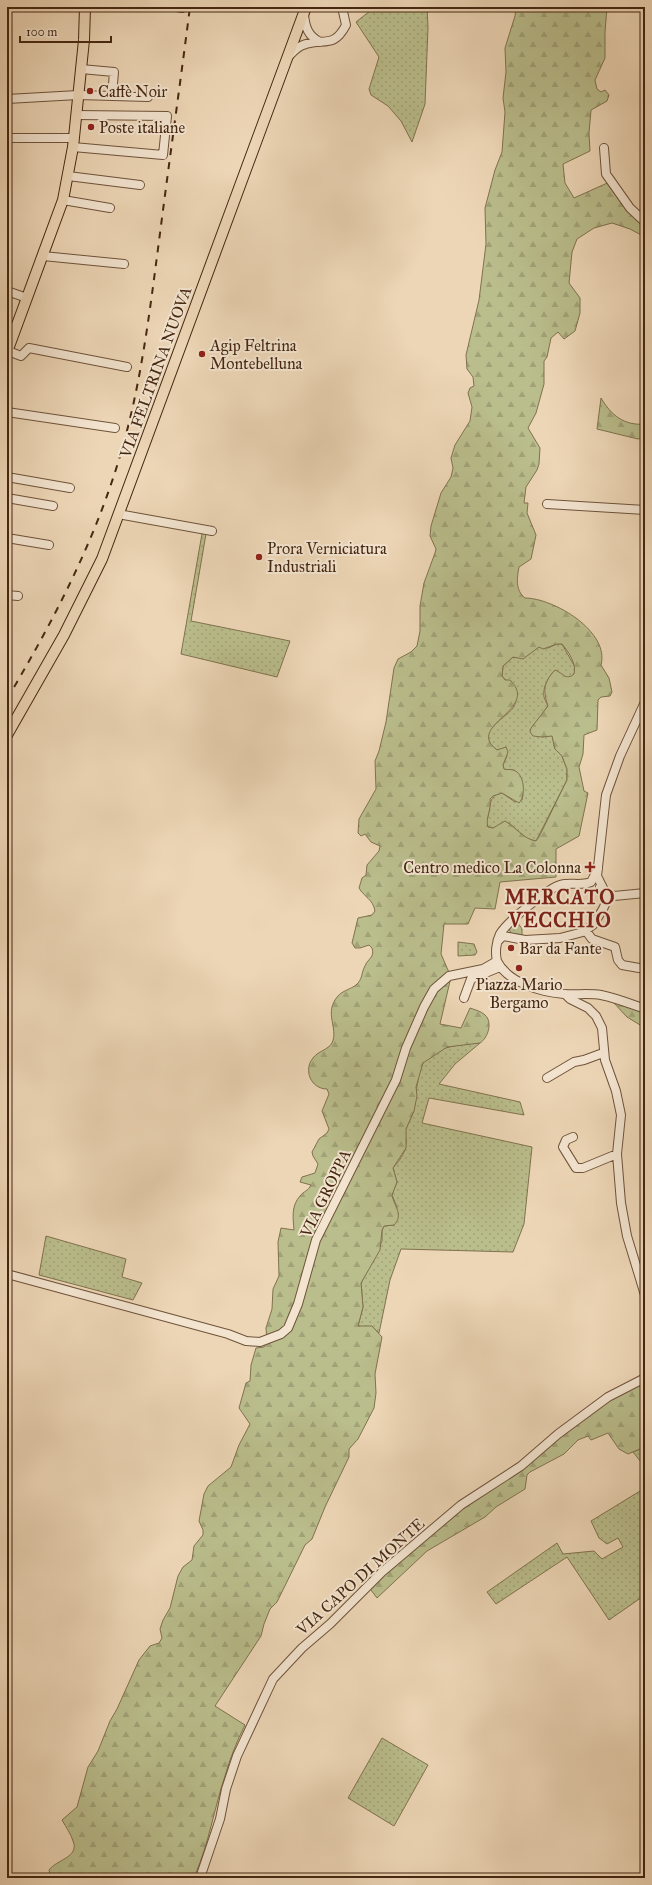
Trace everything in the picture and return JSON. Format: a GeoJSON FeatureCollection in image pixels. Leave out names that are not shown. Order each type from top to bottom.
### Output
{"type":"FeatureCollection","features":[{"type":"Feature","properties":{"kind":"main road"},"geometry":{"type":"LineString","coordinates":[[7,351],[63,200],[73,143],[81,69],[85,7]]}},
{"type":"Feature","properties":{"kind":"main road","name":"VIA FELTRINA NUOVA"},"geometry":{"type":"LineString","coordinates":[[7,735],[64,635],[102,559],[305,10]]}},
{"type":"Feature","properties":{"kind":"street"},"geometry":{"type":"LineString","coordinates":[[286,59],[303,45],[334,40],[343,32],[346,25],[342,7]]}},
{"type":"Feature","properties":{"kind":"street"},"geometry":{"type":"LineString","coordinates":[[305,10],[306,28],[309,34],[321,42]]}},
{"type":"Feature","properties":{"kind":"street"},"geometry":{"type":"LineString","coordinates":[[81,69],[114,72],[112,96]]}},
{"type":"Feature","properties":{"kind":"street"},"geometry":{"type":"LineString","coordinates":[[7,99],[78,95],[148,97]]}},
{"type":"Feature","properties":{"kind":"street"},"geometry":{"type":"LineString","coordinates":[[7,138],[73,143],[163,155],[167,116],[76,115]]}},
{"type":"Feature","properties":{"kind":"street"},"geometry":{"type":"LineString","coordinates":[[604,148],[606,174],[630,208],[645,222]]}},
{"type":"Feature","properties":{"kind":"street"},"geometry":{"type":"LineString","coordinates":[[68,176],[140,185]]}},
{"type":"Feature","properties":{"kind":"street"},"geometry":{"type":"LineString","coordinates":[[63,200],[110,208]]}},
{"type":"Feature","properties":{"kind":"street"},"geometry":{"type":"LineString","coordinates":[[43,256],[124,264]]}},
{"type":"Feature","properties":{"kind":"street"},"geometry":{"type":"LineString","coordinates":[[7,291],[27,298]]}},
{"type":"Feature","properties":{"kind":"street"},"geometry":{"type":"LineString","coordinates":[[7,351],[21,356],[29,348],[127,367]]}},
{"type":"Feature","properties":{"kind":"street"},"geometry":{"type":"LineString","coordinates":[[7,412],[115,428]]}},
{"type":"Feature","properties":{"kind":"street"},"geometry":{"type":"LineString","coordinates":[[7,477],[70,488]]}},
{"type":"Feature","properties":{"kind":"street"},"geometry":{"type":"LineString","coordinates":[[7,498],[54,506]]}},
{"type":"Feature","properties":{"kind":"street"},"geometry":{"type":"LineString","coordinates":[[547,504],[645,510]]}},
{"type":"Feature","properties":{"kind":"street"},"geometry":{"type":"LineString","coordinates":[[118,514],[212,531]]}},
{"type":"Feature","properties":{"kind":"street"},"geometry":{"type":"LineString","coordinates":[[7,538],[49,545]]}},
{"type":"Feature","properties":{"kind":"street"},"geometry":{"type":"LineString","coordinates":[[7,595],[18,596]]}},
{"type":"Feature","properties":{"kind":"street"},"geometry":{"type":"LineString","coordinates":[[607,895],[598,879],[606,795],[620,756],[645,702]]}},
{"type":"Feature","properties":{"kind":"street"},"geometry":{"type":"LineString","coordinates":[[584,884],[592,881],[598,869]]}},
{"type":"Feature","properties":{"kind":"street"},"geometry":{"type":"LineString","coordinates":[[645,893],[607,895],[599,887],[584,884],[566,884],[551,889],[507,926],[500,935],[495,954],[498,964],[513,978],[523,983],[543,990],[565,994],[609,997],[645,1009]]}},
{"type":"Feature","properties":{"kind":"street"},"geometry":{"type":"LineString","coordinates":[[498,941],[503,936],[525,940],[560,938],[586,931],[595,922],[607,895]]}},
{"type":"Feature","properties":{"kind":"street"},"geometry":{"type":"LineString","coordinates":[[507,926],[508,933],[513,939]]}},
{"type":"Feature","properties":{"kind":"street"},"geometry":{"type":"LineString","coordinates":[[586,931],[592,939],[614,946],[618,960],[622,965],[645,970]]}},
{"type":"Feature","properties":{"kind":"street"},"geometry":{"type":"LineString","coordinates":[[464,998],[471,979],[498,964]]}},
{"type":"Feature","properties":{"kind":"street","name":"VIA GROPPA"},"geometry":{"type":"LineString","coordinates":[[7,1274],[221,1332],[246,1341],[260,1342],[281,1334],[292,1320],[311,1255],[325,1220],[396,1080],[406,1048],[424,1007],[434,989],[449,976],[483,970],[498,964]]}},
{"type":"Feature","properties":{"kind":"street"},"geometry":{"type":"LineString","coordinates":[[565,994],[568,998],[588,1008],[599,1021],[602,1028],[603,1053],[621,1111],[617,1154],[624,1225],[645,1295]]}},
{"type":"Feature","properties":{"kind":"street"},"geometry":{"type":"LineString","coordinates":[[547,1078],[574,1062],[603,1053]]}},
{"type":"Feature","properties":{"kind":"street"},"geometry":{"type":"LineString","coordinates":[[573,1137],[566,1140],[563,1147],[576,1168],[583,1168],[617,1154]]}},
{"type":"Feature","properties":{"kind":"street","name":"VIA CAPO DI MONTE"},"geometry":{"type":"LineString","coordinates":[[200,1878],[220,1819],[226,1789],[237,1756],[273,1679],[302,1648],[330,1624],[382,1572],[461,1505],[521,1466],[558,1434],[608,1397],[645,1378]]}},
{"type":"Feature","properties":{"kind":"green space"},"geometry":{"type":"Polygon","coordinates":[[[370,7],[427,7],[428,27],[425,104],[412,142],[401,121],[388,106],[371,95],[369,89],[379,57],[356,22],[370,11],[370,7]]]}},
{"type":"Feature","properties":{"kind":"green space"},"geometry":{"type":"Polygon","coordinates":[[[516,7],[607,7],[605,58],[595,80],[597,89],[601,92],[605,90],[609,95],[607,101],[591,110],[589,133],[590,151],[563,164],[565,183],[574,198],[614,180],[631,206],[645,218],[645,237],[630,229],[612,223],[594,228],[577,239],[572,252],[569,283],[580,298],[580,313],[575,331],[564,339],[558,332],[551,338],[547,357],[544,361],[544,384],[536,413],[528,428],[540,448],[539,464],[537,470],[526,487],[524,503],[528,503],[527,513],[536,535],[531,559],[519,567],[517,580],[518,588],[525,598],[537,599],[564,610],[588,629],[597,640],[601,652],[601,665],[609,678],[612,692],[610,696],[601,697],[598,700],[597,730],[584,735],[583,754],[579,767],[584,791],[588,793],[579,836],[556,849],[556,877],[500,882],[495,909],[475,908],[468,924],[444,924],[441,954],[451,977],[440,1024],[461,1028],[470,1008],[480,1012],[487,1018],[489,1026],[487,1034],[480,1043],[447,1047],[423,1063],[416,1087],[417,1096],[414,1111],[406,1129],[406,1148],[393,1168],[397,1182],[392,1195],[398,1210],[398,1218],[394,1225],[384,1226],[382,1230],[380,1250],[361,1283],[363,1307],[358,1326],[372,1326],[382,1337],[375,1374],[376,1393],[374,1408],[358,1439],[349,1449],[349,1457],[325,1507],[312,1539],[305,1545],[277,1602],[270,1609],[261,1636],[215,1706],[245,1725],[236,1743],[229,1763],[204,1851],[195,1875],[193,1878],[51,1878],[49,1870],[70,1855],[74,1846],[71,1836],[62,1820],[77,1807],[88,1767],[98,1751],[110,1721],[139,1660],[150,1646],[159,1643],[162,1638],[160,1629],[170,1608],[178,1576],[183,1567],[192,1560],[194,1546],[203,1535],[203,1530],[199,1521],[204,1494],[208,1486],[231,1467],[239,1445],[250,1424],[239,1408],[246,1383],[250,1381],[251,1365],[256,1348],[264,1347],[267,1342],[266,1328],[272,1309],[273,1289],[279,1276],[278,1242],[281,1228],[294,1230],[293,1212],[295,1204],[300,1196],[309,1189],[311,1185],[300,1182],[302,1177],[315,1173],[318,1164],[312,1152],[319,1139],[327,1133],[329,1129],[322,1111],[329,1094],[327,1089],[317,1086],[310,1078],[310,1063],[315,1056],[332,1043],[334,1032],[331,1014],[334,1002],[340,994],[358,983],[366,963],[373,954],[372,948],[369,945],[355,948],[352,943],[358,918],[372,915],[375,911],[370,901],[359,888],[362,878],[366,875],[367,865],[379,851],[380,846],[371,842],[365,834],[361,836],[358,833],[359,819],[376,789],[375,761],[386,722],[394,668],[398,659],[411,652],[417,646],[420,631],[420,606],[424,583],[436,549],[430,536],[431,526],[441,493],[451,477],[453,468],[451,458],[455,445],[470,421],[472,407],[468,393],[470,388],[474,386],[473,377],[467,369],[466,355],[479,300],[486,244],[485,208],[495,170],[502,152],[505,112],[503,98],[506,72],[505,48],[515,16],[516,7]],[[557,644],[543,649],[539,647],[523,659],[513,657],[503,666],[502,676],[505,680],[510,680],[517,691],[516,700],[511,709],[489,733],[489,741],[497,750],[506,747],[508,752],[503,765],[504,769],[512,770],[520,775],[523,785],[523,795],[519,803],[502,793],[493,796],[490,799],[487,820],[488,827],[493,828],[505,821],[527,838],[536,841],[567,780],[567,769],[562,756],[555,749],[552,736],[533,736],[530,732],[531,728],[548,706],[545,696],[545,687],[551,675],[555,670],[567,677],[574,674],[575,670],[573,662],[562,644],[557,644]]]}},
{"type":"Feature","properties":{"kind":"green space"},"geometry":{"type":"Polygon","coordinates":[[[601,398],[609,410],[624,421],[645,424],[645,437],[638,439],[597,429],[601,398]]]}},
{"type":"Feature","properties":{"kind":"green space"},"geometry":{"type":"Polygon","coordinates":[[[203,528],[207,528],[191,621],[290,641],[277,677],[181,654],[203,528]]]}},
{"type":"Feature","properties":{"kind":"green space"},"geometry":{"type":"Polygon","coordinates":[[[557,644],[562,644],[576,669],[568,678],[555,670],[550,675],[546,682],[544,694],[548,706],[537,721],[542,737],[552,735],[555,749],[562,756],[567,769],[567,780],[536,841],[527,839],[509,823],[493,828],[488,827],[486,822],[491,800],[497,794],[502,793],[515,802],[522,800],[523,795],[513,770],[504,770],[503,765],[507,756],[505,748],[497,750],[490,744],[488,738],[489,732],[509,713],[516,701],[517,693],[502,676],[503,666],[513,657],[523,658],[539,647],[548,648],[557,644]]]}},
{"type":"Feature","properties":{"kind":"green space"},"geometry":{"type":"Polygon","coordinates":[[[516,920],[522,929],[522,939],[510,932],[509,927],[516,920]]]}},
{"type":"Feature","properties":{"kind":"green space"},"geometry":{"type":"Polygon","coordinates":[[[458,942],[474,944],[477,952],[475,955],[458,956],[458,942]]]}},
{"type":"Feature","properties":{"kind":"green space"},"geometry":{"type":"Polygon","coordinates":[[[613,1002],[645,1012],[645,1028],[627,1017],[613,1002]]]}},
{"type":"Feature","properties":{"kind":"green space"},"geometry":{"type":"Polygon","coordinates":[[[480,1043],[455,1064],[439,1084],[520,1102],[524,1115],[429,1098],[422,1123],[532,1147],[524,1224],[513,1252],[401,1249],[390,1280],[379,1333],[371,1328],[358,1326],[363,1307],[361,1283],[382,1241],[382,1230],[384,1226],[394,1225],[397,1207],[392,1195],[397,1182],[393,1168],[401,1157],[405,1148],[405,1131],[415,1104],[418,1078],[421,1067],[430,1055],[438,1051],[464,1044],[480,1043]]]}},
{"type":"Feature","properties":{"kind":"green space"},"geometry":{"type":"Polygon","coordinates":[[[46,1236],[126,1259],[122,1277],[142,1283],[133,1300],[39,1275],[46,1236]]]}},
{"type":"Feature","properties":{"kind":"green space"},"geometry":{"type":"Polygon","coordinates":[[[645,1378],[645,1447],[628,1454],[619,1449],[608,1433],[591,1440],[588,1436],[578,1440],[564,1454],[530,1472],[527,1475],[525,1489],[496,1507],[485,1517],[427,1551],[377,1598],[368,1586],[402,1556],[564,1429],[645,1378]]]}},
{"type":"Feature","properties":{"kind":"green space"},"geometry":{"type":"Polygon","coordinates":[[[645,1447],[645,1467],[633,1452],[645,1447]]]}},
{"type":"Feature","properties":{"kind":"green space"},"geometry":{"type":"Polygon","coordinates":[[[645,1488],[645,1595],[609,1620],[567,1557],[496,1604],[487,1592],[557,1543],[563,1554],[594,1551],[602,1559],[623,1547],[618,1538],[607,1544],[599,1538],[591,1521],[645,1488]]]}},
{"type":"Feature","properties":{"kind":"green space"},"geometry":{"type":"Polygon","coordinates":[[[382,1738],[428,1765],[394,1826],[348,1798],[382,1738]]]}},
{"type":"Feature","properties":{"kind":"railway"},"geometry":{"type":"LineString","coordinates":[[7,699],[69,586],[107,497],[125,438],[143,355],[190,7]]}},
{"type":"Feature","properties":{"kind":"place","name":"Caffè Noir"},"geometry":{"type":"Point","coordinates":[90,91]}},
{"type":"Feature","properties":{"kind":"place","name":"Poste italiane"},"geometry":{"type":"Point","coordinates":[91,127]}},
{"type":"Feature","properties":{"kind":"place","name":"Agip Feltrina Montebelluna"},"geometry":{"type":"Point","coordinates":[202,354]}},
{"type":"Feature","properties":{"kind":"place","name":"Prora Verniciatura Industriali"},"geometry":{"type":"Point","coordinates":[259,557]}},
{"type":"Feature","properties":{"kind":"place","name":"Centro medico La Colonna"},"geometry":{"type":"Point","coordinates":[590,867]}},
{"type":"Feature","properties":{"kind":"place","name":"Bar da Fante"},"geometry":{"type":"Point","coordinates":[511,948]}},
{"type":"Feature","properties":{"kind":"place","name":"Piazza Mario Bergamo"},"geometry":{"type":"Point","coordinates":[519,968]}},
{"type":"Feature","properties":{"kind":"district","name":"MERCATO VECCHIO"},"geometry":{"type":"Point","coordinates":[560,908]}}]}
